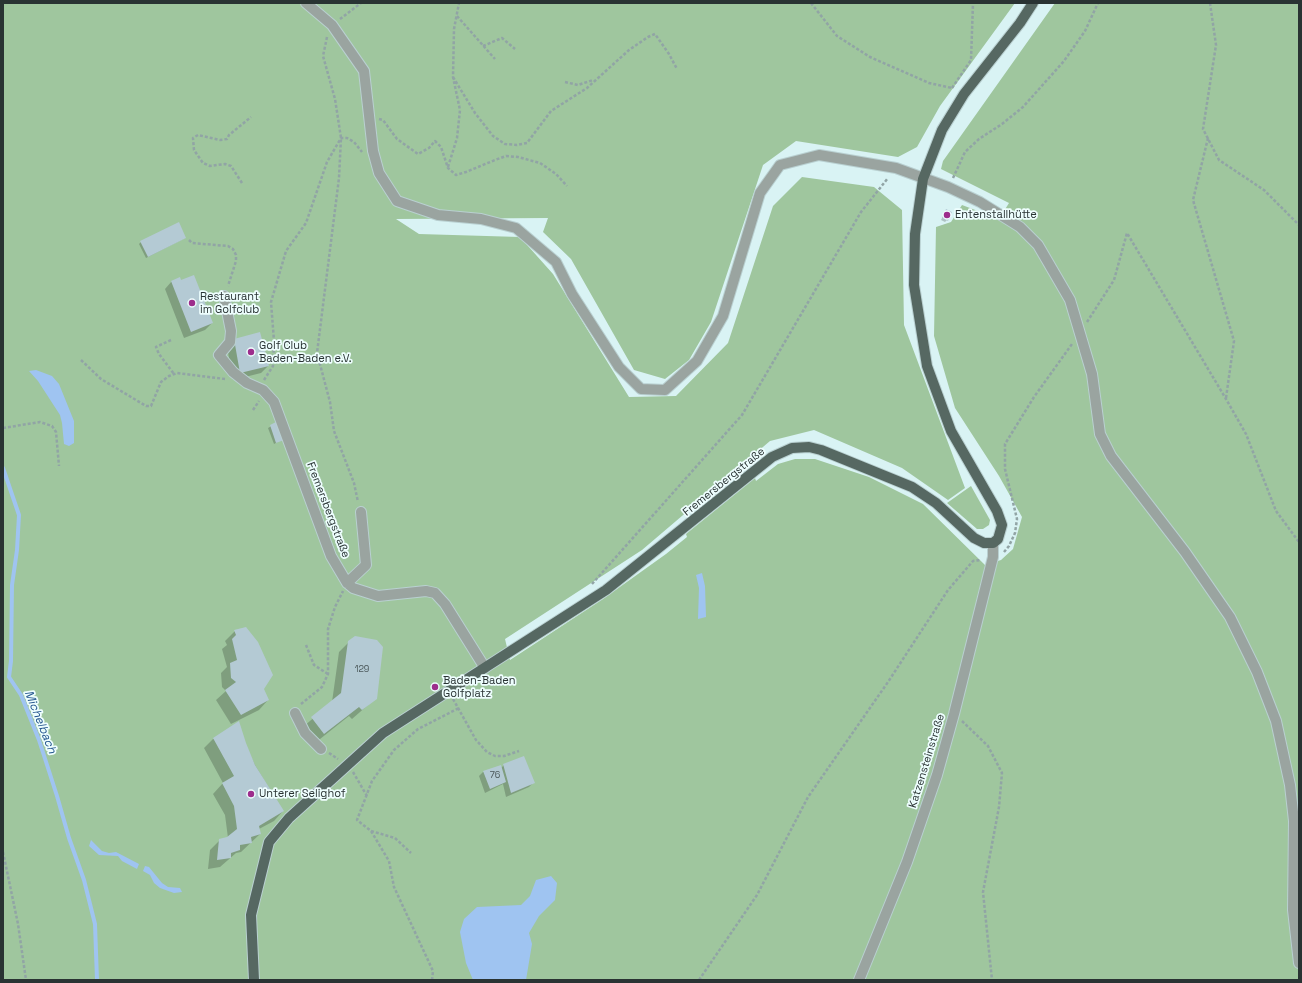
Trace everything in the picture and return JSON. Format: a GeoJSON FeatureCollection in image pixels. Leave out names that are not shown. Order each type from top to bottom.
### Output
{"type":"FeatureCollection","features":[{"type":"Feature","properties":{"kind":"main road"},"geometry":{"type":"LineString","coordinates":[[993,543],[998,539],[1002,525],[997,511],[951,431],[927,366],[914,285],[915,234],[923,179],[942,130],[964,94],[1020,23],[1033,3]]}},
{"type":"Feature","properties":{"kind":"main road","name":"Fremersbergstraße"},"geometry":{"type":"LineString","coordinates":[[254,980],[251,915],[269,842],[289,818],[383,733],[606,590],[772,457],[792,448],[809,447],[821,450],[912,487],[936,503],[974,538],[984,544],[993,543]]}},
{"type":"Feature","properties":{"kind":"street"},"geometry":{"type":"LineString","coordinates":[[306,3],[332,25],[364,71],[373,151],[379,173],[397,201],[438,215],[481,219],[516,228],[556,262],[572,294],[619,367],[641,389],[665,390],[697,361],[723,316],[760,193],[780,165],[819,154],[896,168],[948,187],[1001,214],[1020,227],[1038,245],[1070,300],[1092,374],[1100,434],[1111,456],[1184,552],[1230,617],[1257,672],[1276,721],[1290,785],[1294,820],[1294,910],[1299,963]]}},
{"type":"Feature","properties":{"kind":"street","name":"Fremersbergstraße"},"geometry":{"type":"LineString","coordinates":[[224,296],[231,331],[230,342],[219,355],[234,372],[247,383],[263,390],[274,402],[331,556],[347,583]]}},
{"type":"Feature","properties":{"kind":"street"},"geometry":{"type":"LineString","coordinates":[[361,512],[366,565],[347,583],[353,588],[378,596],[426,591],[435,593],[445,604],[485,668]]}},
{"type":"Feature","properties":{"kind":"street","name":"Katzensteinstraße"},"geometry":{"type":"LineString","coordinates":[[859,980],[907,862],[937,775],[954,714],[993,557],[993,543]]}},
{"type":"Feature","properties":{"kind":"street"},"geometry":{"type":"LineString","coordinates":[[295,713],[305,733],[320,749]]}},
{"type":"Feature","properties":{"kind":"path"},"geometry":{"type":"LineString","coordinates":[[361,3],[332,25],[326,40],[323,56],[335,99],[341,138],[339,178],[317,353],[330,402],[334,431],[354,483],[361,512]]}},
{"type":"Feature","properties":{"kind":"path"},"geometry":{"type":"LineString","coordinates":[[448,168],[456,138],[460,110],[453,77],[454,29],[459,3]]}},
{"type":"Feature","properties":{"kind":"path"},"geometry":{"type":"LineString","coordinates":[[811,3],[837,36],[870,57],[930,83],[952,88],[964,94]]}},
{"type":"Feature","properties":{"kind":"path"},"geometry":{"type":"LineString","coordinates":[[952,88],[971,60],[973,3]]}},
{"type":"Feature","properties":{"kind":"path"},"geometry":{"type":"LineString","coordinates":[[948,187],[965,152],[978,139],[1002,124],[1023,107],[1064,62],[1086,31],[1098,3]]}},
{"type":"Feature","properties":{"kind":"path"},"geometry":{"type":"LineString","coordinates":[[1210,3],[1216,45],[1203,129],[1219,160],[1264,190],[1299,224]]}},
{"type":"Feature","properties":{"kind":"path"},"geometry":{"type":"LineString","coordinates":[[457,15],[495,59]]}},
{"type":"Feature","properties":{"kind":"path"},"geometry":{"type":"LineString","coordinates":[[453,77],[475,113],[492,136],[505,144],[517,145],[527,143],[551,111],[587,88],[629,50],[655,34],[670,54],[677,68]]}},
{"type":"Feature","properties":{"kind":"path"},"geometry":{"type":"LineString","coordinates":[[483,46],[502,38],[515,49]]}},
{"type":"Feature","properties":{"kind":"path"},"geometry":{"type":"LineString","coordinates":[[565,82],[578,84],[596,80]]}},
{"type":"Feature","properties":{"kind":"path"},"geometry":{"type":"LineString","coordinates":[[242,183],[231,166],[225,164],[210,166],[203,163],[194,150],[193,138],[198,135],[220,140],[227,139],[229,135],[251,116]]}},
{"type":"Feature","properties":{"kind":"path"},"geometry":{"type":"LineString","coordinates":[[369,116],[383,120],[397,139],[418,154],[429,148],[435,141],[441,146],[448,168],[456,174],[466,172],[506,156],[518,157],[540,162],[556,174],[566,186]]}},
{"type":"Feature","properties":{"kind":"path"},"geometry":{"type":"LineString","coordinates":[[341,138],[347,138],[354,142],[363,154],[372,155],[373,151]]}},
{"type":"Feature","properties":{"kind":"path"},"geometry":{"type":"LineString","coordinates":[[258,388],[273,366],[274,341],[271,302],[286,251],[306,222],[327,162],[341,138]]}},
{"type":"Feature","properties":{"kind":"path"},"geometry":{"type":"LineString","coordinates":[[1208,138],[1193,200],[1234,341],[1226,399]]}},
{"type":"Feature","properties":{"kind":"path"},"geometry":{"type":"LineString","coordinates":[[592,585],[742,415],[861,212],[896,168]]}},
{"type":"Feature","properties":{"kind":"path"},"geometry":{"type":"LineString","coordinates":[[699,980],[757,895],[808,797],[888,682],[948,590],[973,561],[1002,554],[1009,546],[1015,533],[1017,519],[1005,469],[1005,444],[1034,396],[1080,333],[1114,280],[1127,233],[1246,434],[1276,511],[1299,542]]}},
{"type":"Feature","properties":{"kind":"path"},"geometry":{"type":"LineString","coordinates":[[189,240],[192,243],[228,246],[233,249],[236,255],[236,261],[224,296]]}},
{"type":"Feature","properties":{"kind":"path"},"geometry":{"type":"LineString","coordinates":[[171,340],[156,347],[159,354],[174,374]]}},
{"type":"Feature","properties":{"kind":"path"},"geometry":{"type":"LineString","coordinates":[[81,360],[101,379],[146,406],[151,406],[155,400],[157,390],[161,382],[174,374],[222,380],[229,378],[234,372]]}},
{"type":"Feature","properties":{"kind":"path"},"geometry":{"type":"LineString","coordinates":[[3,428],[40,422],[52,426],[56,432],[60,466]]}},
{"type":"Feature","properties":{"kind":"path"},"geometry":{"type":"LineString","coordinates":[[295,713],[298,707],[322,687],[328,674],[328,629],[335,607],[347,583]]}},
{"type":"Feature","properties":{"kind":"path"},"geometry":{"type":"LineString","coordinates":[[306,645],[314,665],[328,674]]}},
{"type":"Feature","properties":{"kind":"path"},"geometry":{"type":"LineString","coordinates":[[448,690],[476,740],[487,752],[495,756],[504,756],[519,751]]}},
{"type":"Feature","properties":{"kind":"path"},"geometry":{"type":"LineString","coordinates":[[432,980],[433,971],[394,887],[389,862],[370,831],[357,820],[372,781],[394,750],[418,729],[459,708]]}},
{"type":"Feature","properties":{"kind":"path"},"geometry":{"type":"LineString","coordinates":[[954,714],[988,746],[1002,773],[998,807],[983,892],[992,980]]}},
{"type":"Feature","properties":{"kind":"path"},"geometry":{"type":"LineString","coordinates":[[320,749],[348,764],[367,796]]}},
{"type":"Feature","properties":{"kind":"path"},"geometry":{"type":"LineString","coordinates":[[370,831],[395,838],[411,853]]}},
{"type":"Feature","properties":{"kind":"path"},"geometry":{"type":"LineString","coordinates":[[3,852],[18,924],[26,980]]}},
{"type":"Feature","properties":{"kind":"green space"},"geometry":{"type":"Polygon","coordinates":[[[3,3],[1015,3],[940,106],[917,147],[898,157],[796,141],[763,165],[711,322],[689,360],[665,379],[634,370],[571,259],[543,232],[548,218],[396,219],[419,234],[520,237],[553,274],[629,397],[676,396],[728,343],[773,206],[802,177],[874,187],[902,210],[904,325],[965,488],[948,500],[902,468],[814,430],[770,441],[642,550],[505,639],[510,660],[603,599],[666,554],[687,537],[686,534],[755,478],[756,481],[778,464],[795,459],[815,459],[869,477],[923,504],[985,565],[1001,560],[1013,549],[1022,517],[999,476],[955,408],[934,336],[936,227],[951,222],[962,205],[999,219],[1009,203],[941,169],[943,161],[1055,3],[1299,3],[1299,980],[3,980],[3,3]]]}},
{"type":"Feature","properties":{"kind":"green space"},"geometry":{"type":"Polygon","coordinates":[[[971,486],[990,520],[989,525],[983,529],[977,529],[947,503],[971,486]]]}},
{"type":"Feature","properties":{"kind":"water"},"geometry":{"type":"Polygon","coordinates":[[[36,370],[52,376],[59,384],[74,421],[74,443],[69,446],[64,444],[60,415],[38,381],[29,371],[36,370]]]}},
{"type":"Feature","properties":{"kind":"water"},"geometry":{"type":"Polygon","coordinates":[[[702,573],[705,586],[706,617],[698,619],[699,588],[696,575],[702,573]]]}},
{"type":"Feature","properties":{"kind":"water"},"geometry":{"type":"Polygon","coordinates":[[[91,840],[102,851],[109,853],[116,852],[139,864],[137,869],[122,861],[118,856],[99,855],[89,846],[91,840]]]}},
{"type":"Feature","properties":{"kind":"water"},"geometry":{"type":"Polygon","coordinates":[[[145,866],[149,867],[162,883],[168,887],[180,888],[182,892],[174,893],[160,888],[154,883],[150,875],[143,871],[145,866]]]}},
{"type":"Feature","properties":{"kind":"water"},"geometry":{"type":"Polygon","coordinates":[[[551,876],[557,883],[555,900],[539,916],[529,933],[532,944],[526,980],[473,980],[466,963],[460,932],[464,919],[477,907],[521,905],[530,896],[536,880],[551,876]]]}},
{"type":"Feature","properties":{"kind":"building","name":"Entenstallhütte"},"geometry":{"type":"Polygon","coordinates":[[[946,209],[952,212],[948,221],[942,218],[946,209]]]}},
{"type":"Feature","properties":{"kind":"building"},"geometry":{"type":"Polygon","coordinates":[[[179,222],[186,238],[148,257],[140,241],[179,222]]]}},
{"type":"Feature","properties":{"kind":"building"},"geometry":{"type":"Polygon","coordinates":[[[194,275],[213,323],[191,332],[171,281],[180,277],[181,280],[194,275]]]}},
{"type":"Feature","properties":{"kind":"building","name":"Golf Club Baden-Baden e.V."},"geometry":{"type":"Polygon","coordinates":[[[260,332],[269,366],[240,373],[234,339],[260,332]]]}},
{"type":"Feature","properties":{"kind":"building"},"geometry":{"type":"Polygon","coordinates":[[[278,421],[284,440],[276,443],[270,425],[278,421]]]}},
{"type":"Feature","properties":{"kind":"building"},"geometry":{"type":"Polygon","coordinates":[[[246,627],[258,642],[273,675],[264,689],[269,700],[241,715],[225,690],[236,682],[231,678],[230,663],[237,660],[232,639],[236,635],[234,630],[246,627]]]}},
{"type":"Feature","properties":{"kind":"building"},"geometry":{"type":"Polygon","coordinates":[[[355,636],[377,640],[383,647],[377,699],[362,710],[359,707],[324,734],[311,717],[341,693],[348,641],[355,636]]]}},
{"type":"Feature","properties":{"kind":"building","name":"Unterer Selighof"},"geometry":{"type":"Polygon","coordinates":[[[239,721],[255,765],[284,811],[259,826],[261,834],[251,837],[252,843],[240,845],[240,850],[231,853],[231,858],[217,860],[219,839],[227,837],[237,829],[234,806],[222,783],[234,776],[213,738],[239,721]]]}},
{"type":"Feature","properties":{"kind":"building"},"geometry":{"type":"Polygon","coordinates":[[[524,756],[535,783],[511,793],[503,764],[524,756]]]}},
{"type":"Feature","properties":{"kind":"building"},"geometry":{"type":"Polygon","coordinates":[[[501,765],[506,782],[490,789],[483,771],[501,765]]]}},
{"type":"Feature","properties":{"kind":"waterway","name":"Michelbach"},"geometry":{"type":"LineString","coordinates":[[3,468],[19,515],[17,550],[12,585],[11,661],[9,677],[21,695],[39,740],[69,838],[84,880],[95,924],[97,980]]}},
{"type":"Feature","properties":{"kind":"place","name":"Entenstallhütte"},"geometry":{"type":"Point","coordinates":[947,215]}},
{"type":"Feature","properties":{"kind":"place","name":"Restaurant im Golfclub"},"geometry":{"type":"Point","coordinates":[192,303]}},
{"type":"Feature","properties":{"kind":"place","name":"Golf Club Baden-Baden e.V."},"geometry":{"type":"Point","coordinates":[251,352]}},
{"type":"Feature","properties":{"kind":"place","name":"Baden-Baden Golfplatz"},"geometry":{"type":"Point","coordinates":[435,687]}},
{"type":"Feature","properties":{"kind":"place","name":"Unterer Selighof"},"geometry":{"type":"Point","coordinates":[251,794]}}]}
